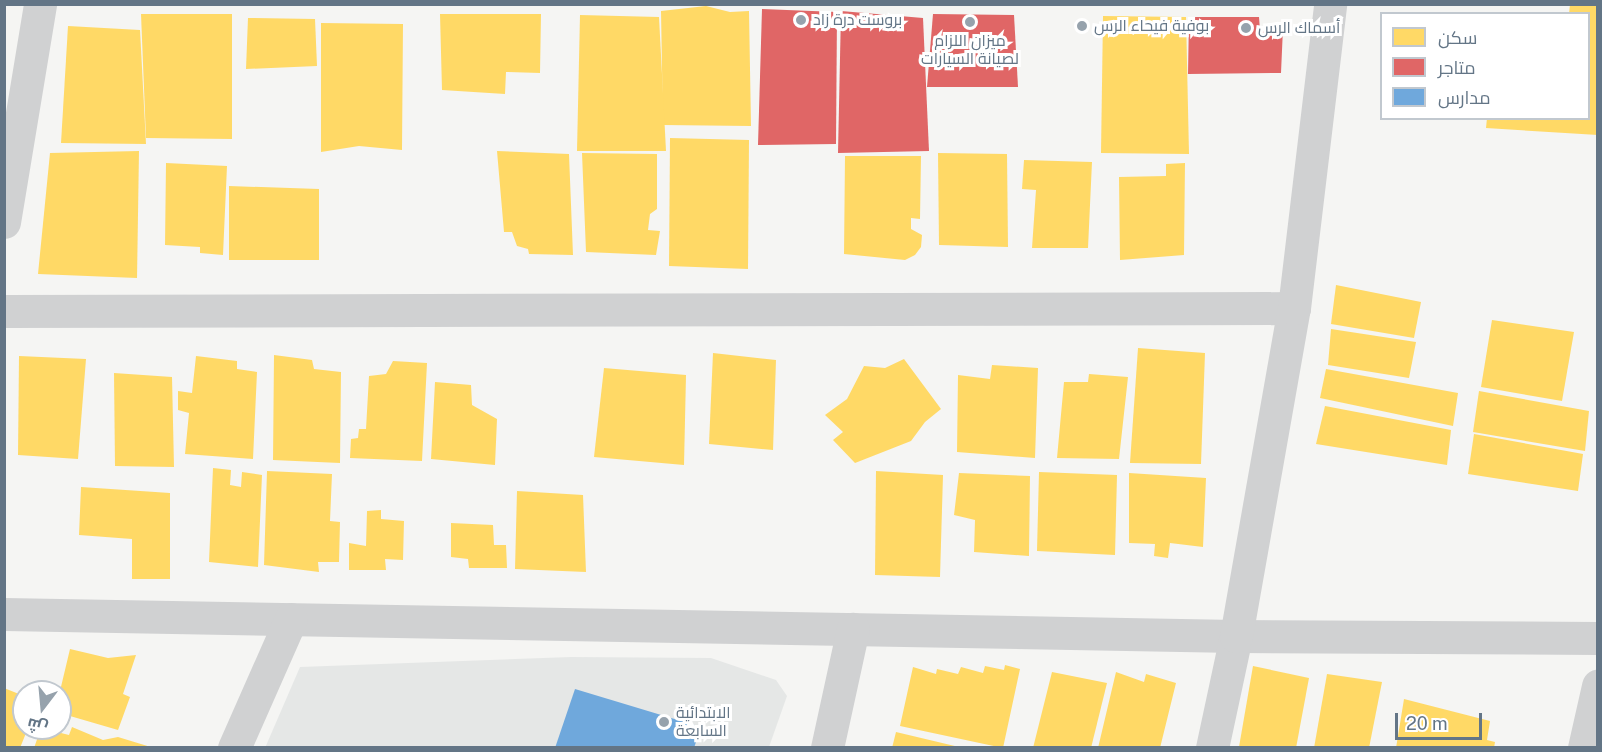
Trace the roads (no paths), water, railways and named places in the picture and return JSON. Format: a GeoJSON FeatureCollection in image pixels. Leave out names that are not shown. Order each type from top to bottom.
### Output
{"type":"FeatureCollection","features":[{"type":"Feature","properties":{"kind":"street"},"geometry":{"type":"LineString","coordinates":[[4,222],[40,4]]}},
{"type":"Feature","properties":{"kind":"street"},"geometry":{"type":"LineString","coordinates":[[1212,747],[1236,636],[1294,308],[1330,4]]}},
{"type":"Feature","properties":{"kind":"street"},"geometry":{"type":"LineString","coordinates":[[4,311],[1294,308]]}},
{"type":"Feature","properties":{"kind":"street"},"geometry":{"type":"LineString","coordinates":[[4,614],[1236,636],[1598,638]]}},
{"type":"Feature","properties":{"kind":"street"},"geometry":{"type":"LineString","coordinates":[[234,747],[291,619]]}},
{"type":"Feature","properties":{"kind":"street"},"geometry":{"type":"LineString","coordinates":[[826,747],[854,629]]}},
{"type":"Feature","properties":{"kind":"street"},"geometry":{"type":"LineString","coordinates":[[1584,747],[1598,686]]}},
{"type":"Feature","properties":{"kind":"place","name":"بروست درة زاد"},"geometry":{"type":"Point","coordinates":[801,20]}},
{"type":"Feature","properties":{"kind":"place","name":"ميزان اللزام لصيانة السيارات"},"geometry":{"type":"Point","coordinates":[970,22]}},
{"type":"Feature","properties":{"kind":"place","name":"بوفية فيحاء الرس"},"geometry":{"type":"Point","coordinates":[1082,26]}},
{"type":"Feature","properties":{"kind":"place","name":"أسماك الرس"},"geometry":{"type":"Point","coordinates":[1246,28]}},
{"type":"Feature","properties":{"kind":"place","name":"الابتدائية السابعة"},"geometry":{"type":"Point","coordinates":[664,722]}}]}
